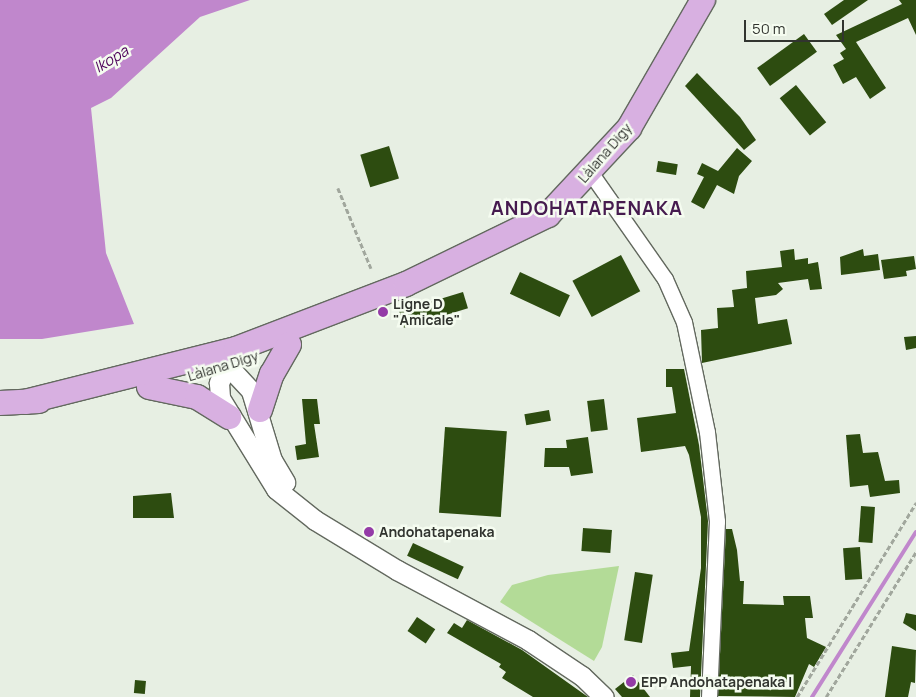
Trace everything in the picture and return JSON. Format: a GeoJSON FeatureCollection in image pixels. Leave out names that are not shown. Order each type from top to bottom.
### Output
{"type":"FeatureCollection","features":[{"type":"Feature","properties":{"kind":"main road","name":"Làlana Digy"},"geometry":{"type":"LineString","coordinates":[[0,403],[25,402],[149,387],[406,284],[548,215],[629,128],[703,0]]}},
{"type":"Feature","properties":{"kind":"main road","name":"Làlana Digy"},"geometry":{"type":"LineString","coordinates":[[25,402],[289,344],[368,312],[406,284]]}},
{"type":"Feature","properties":{"kind":"main road"},"geometry":{"type":"LineString","coordinates":[[260,410],[272,374],[289,344]]}},
{"type":"Feature","properties":{"kind":"main road"},"geometry":{"type":"LineString","coordinates":[[149,387],[197,397],[229,416]]}},
{"type":"Feature","properties":{"kind":"street"},"geometry":{"type":"LineString","coordinates":[[590,172],[665,279],[684,322],[706,432],[717,521],[709,697]]}},
{"type":"Feature","properties":{"kind":"street"},"geometry":{"type":"LineString","coordinates":[[225,358],[244,380],[260,410],[272,460],[293,502]]}},
{"type":"Feature","properties":{"kind":"street"},"geometry":{"type":"LineString","coordinates":[[225,358],[219,383],[220,398],[229,416],[276,490],[397,570],[528,640],[582,676],[604,697]]}},
{"type":"Feature","properties":{"kind":"path"},"geometry":{"type":"LineString","coordinates":[[338,188],[371,268]]}},
{"type":"Feature","properties":{"kind":"path"},"geometry":{"type":"LineString","coordinates":[[797,697],[916,503]]}},
{"type":"Feature","properties":{"kind":"path"},"geometry":{"type":"LineString","coordinates":[[826,697],[916,552]]}},
{"type":"Feature","properties":{"kind":"green space"},"geometry":{"type":"Polygon","coordinates":[[[619,566],[602,647],[594,661],[500,602],[512,585],[548,575],[619,566]]]}},
{"type":"Feature","properties":{"kind":"water","name":"Ikopa"},"geometry":{"type":"Polygon","coordinates":[[[0,0],[250,0],[200,17],[111,98],[91,108],[106,253],[134,324],[42,339],[0,339],[0,0]]]}},
{"type":"Feature","properties":{"kind":"building"},"geometry":{"type":"Polygon","coordinates":[[[844,0],[868,0],[832,25],[824,14],[844,0]]]}},
{"type":"Feature","properties":{"kind":"building"},"geometry":{"type":"Polygon","coordinates":[[[899,0],[916,0],[916,35],[908,18],[856,42],[886,88],[870,99],[856,77],[843,84],[833,65],[844,59],[840,53],[846,49],[836,35],[902,4],[899,0]]]}},
{"type":"Feature","properties":{"kind":"building"},"geometry":{"type":"Polygon","coordinates":[[[804,34],[817,52],[770,86],[757,68],[804,34]]]}},
{"type":"Feature","properties":{"kind":"building"},"geometry":{"type":"Polygon","coordinates":[[[697,73],[740,117],[756,140],[744,150],[685,86],[697,73]]]}},
{"type":"Feature","properties":{"kind":"building"},"geometry":{"type":"Polygon","coordinates":[[[796,85],[826,122],[810,136],[780,98],[796,85]]]}},
{"type":"Feature","properties":{"kind":"building"},"geometry":{"type":"Polygon","coordinates":[[[389,146],[399,179],[370,187],[360,155],[389,146]]]}},
{"type":"Feature","properties":{"kind":"building"},"geometry":{"type":"Polygon","coordinates":[[[737,148],[752,161],[739,176],[734,194],[717,185],[704,209],[691,202],[704,177],[697,174],[702,163],[718,171],[737,148]]]}},
{"type":"Feature","properties":{"kind":"building"},"geometry":{"type":"Polygon","coordinates":[[[658,161],[678,164],[676,175],[656,172],[658,161]]]}},
{"type":"Feature","properties":{"kind":"building"},"geometry":{"type":"Polygon","coordinates":[[[794,249],[795,260],[808,258],[808,264],[818,262],[822,289],[810,290],[808,279],[778,283],[783,289],[776,295],[755,298],[758,324],[787,319],[792,344],[702,363],[701,330],[718,328],[717,308],[734,307],[732,290],[747,288],[746,271],[782,267],[780,251],[794,249]]]}},
{"type":"Feature","properties":{"kind":"building"},"geometry":{"type":"Polygon","coordinates":[[[863,249],[864,256],[878,254],[880,270],[841,275],[840,257],[863,249]]]}},
{"type":"Feature","properties":{"kind":"building"},"geometry":{"type":"Polygon","coordinates":[[[621,255],[640,291],[592,317],[572,281],[621,255]]]}},
{"type":"Feature","properties":{"kind":"building"},"geometry":{"type":"Polygon","coordinates":[[[914,256],[916,269],[906,271],[907,276],[884,279],[881,260],[914,256]]]}},
{"type":"Feature","properties":{"kind":"building"},"geometry":{"type":"Polygon","coordinates":[[[520,272],[570,295],[560,317],[510,294],[520,272]]]}},
{"type":"Feature","properties":{"kind":"building"},"geometry":{"type":"Polygon","coordinates":[[[463,292],[468,308],[404,328],[399,312],[463,292]]]}},
{"type":"Feature","properties":{"kind":"building"},"geometry":{"type":"Polygon","coordinates":[[[916,336],[916,348],[906,350],[904,337],[916,336]]]}},
{"type":"Feature","properties":{"kind":"building"},"geometry":{"type":"Polygon","coordinates":[[[666,369],[684,369],[699,445],[708,521],[700,697],[690,697],[691,666],[673,668],[671,653],[689,651],[701,568],[701,517],[689,455],[685,446],[641,452],[637,418],[676,413],[672,387],[666,387],[666,369]]]}},
{"type":"Feature","properties":{"kind":"building"},"geometry":{"type":"Polygon","coordinates":[[[302,399],[317,399],[320,424],[314,424],[319,457],[297,460],[295,446],[306,444],[302,399]]]}},
{"type":"Feature","properties":{"kind":"building"},"geometry":{"type":"Polygon","coordinates":[[[604,399],[608,430],[591,432],[587,401],[604,399]]]}},
{"type":"Feature","properties":{"kind":"building"},"geometry":{"type":"Polygon","coordinates":[[[549,410],[551,421],[526,425],[524,414],[549,410]]]}},
{"type":"Feature","properties":{"kind":"building"},"geometry":{"type":"Polygon","coordinates":[[[445,427],[507,431],[501,517],[439,513],[445,427]]]}},
{"type":"Feature","properties":{"kind":"building"},"geometry":{"type":"Polygon","coordinates":[[[860,434],[863,453],[878,452],[885,481],[899,480],[900,493],[870,497],[868,485],[850,487],[846,435],[860,434]]]}},
{"type":"Feature","properties":{"kind":"building"},"geometry":{"type":"Polygon","coordinates":[[[588,437],[593,473],[571,476],[569,467],[544,467],[545,448],[567,448],[566,440],[588,437]]]}},
{"type":"Feature","properties":{"kind":"building"},"geometry":{"type":"Polygon","coordinates":[[[171,493],[174,518],[133,518],[133,496],[171,493]]]}},
{"type":"Feature","properties":{"kind":"building"},"geometry":{"type":"Polygon","coordinates":[[[861,506],[875,507],[872,543],[858,542],[861,506]]]}},
{"type":"Feature","properties":{"kind":"building"},"geometry":{"type":"Polygon","coordinates":[[[583,528],[612,530],[610,553],[581,551],[583,528]]]}},
{"type":"Feature","properties":{"kind":"building"},"geometry":{"type":"Polygon","coordinates":[[[726,529],[732,529],[737,550],[740,581],[744,581],[743,604],[784,605],[783,596],[810,596],[813,618],[805,618],[807,638],[826,647],[814,667],[809,664],[795,697],[718,696],[726,529]]]}},
{"type":"Feature","properties":{"kind":"building"},"geometry":{"type":"Polygon","coordinates":[[[413,543],[464,567],[458,579],[407,556],[413,543]]]}},
{"type":"Feature","properties":{"kind":"building"},"geometry":{"type":"Polygon","coordinates":[[[860,547],[862,579],[845,580],[843,548],[860,547]]]}},
{"type":"Feature","properties":{"kind":"building"},"geometry":{"type":"Polygon","coordinates":[[[635,572],[653,575],[642,643],[624,640],[635,572]]]}},
{"type":"Feature","properties":{"kind":"building"},"geometry":{"type":"Polygon","coordinates":[[[906,613],[916,615],[916,631],[903,623],[906,613]]]}},
{"type":"Feature","properties":{"kind":"building"},"geometry":{"type":"Polygon","coordinates":[[[417,617],[435,629],[426,643],[407,631],[417,617]]]}},
{"type":"Feature","properties":{"kind":"building"},"geometry":{"type":"Polygon","coordinates":[[[467,620],[522,650],[588,697],[533,697],[502,678],[506,672],[499,667],[501,664],[447,633],[454,623],[462,628],[467,620]]]}},
{"type":"Feature","properties":{"kind":"building"},"geometry":{"type":"Polygon","coordinates":[[[892,646],[916,650],[915,683],[911,682],[908,697],[885,697],[892,646]]]}},
{"type":"Feature","properties":{"kind":"building","name":"EPP Andohatapenaka I"},"geometry":{"type":"Polygon","coordinates":[[[633,675],[650,697],[622,697],[615,689],[633,675]]]}},
{"type":"Feature","properties":{"kind":"building"},"geometry":{"type":"Polygon","coordinates":[[[135,680],[146,681],[145,694],[134,693],[135,680]]]}},
{"type":"Feature","properties":{"kind":"waterway"},"geometry":{"type":"LineString","coordinates":[[812,697],[916,532]]}},
{"type":"Feature","properties":{"kind":"place","name":"Ligne D \"Amicale\""},"geometry":{"type":"Point","coordinates":[383,312]}},
{"type":"Feature","properties":{"kind":"place","name":"Andohatapenaka"},"geometry":{"type":"Point","coordinates":[369,532]}},
{"type":"Feature","properties":{"kind":"place","name":"EPP Andohatapenaka I"},"geometry":{"type":"Point","coordinates":[631,682]}},
{"type":"Feature","properties":{"kind":"district","name":"ANDOHATAPENAKA"},"geometry":{"type":"Point","coordinates":[587,209]}}]}
